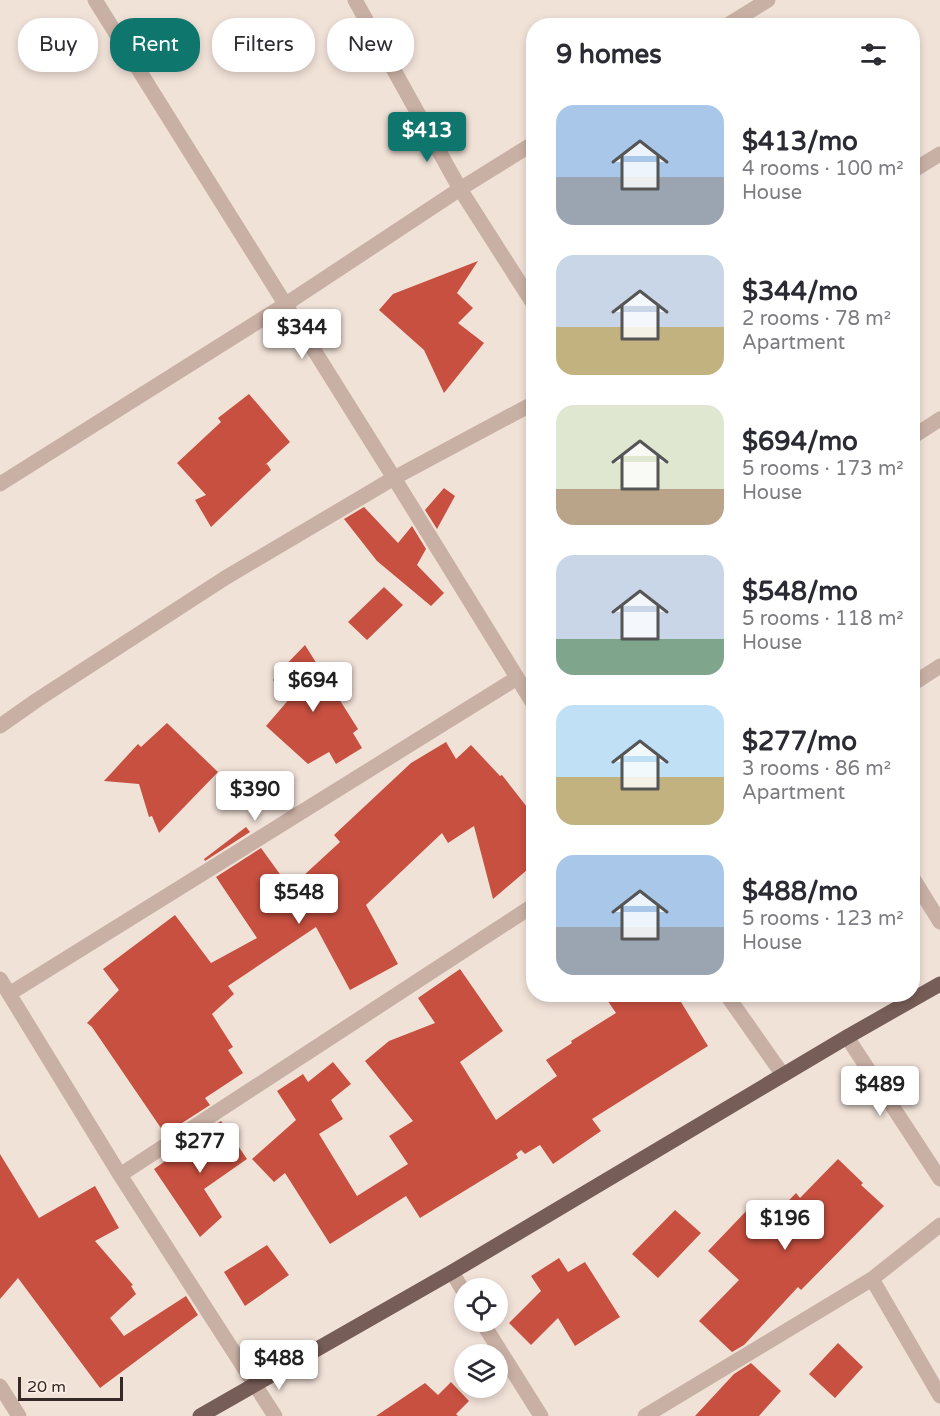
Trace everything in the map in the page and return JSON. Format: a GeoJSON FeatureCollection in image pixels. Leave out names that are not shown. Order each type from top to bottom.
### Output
{"type":"FeatureCollection","features":[{"type":"Feature","properties":{"kind":"main road"},"geometry":{"type":"LineString","coordinates":[[920,995],[940,984]]}},
{"type":"Feature","properties":{"kind":"main road"},"geometry":{"type":"LineString","coordinates":[[201,1416],[452,1272],[908,1002]]}},
{"type":"Feature","properties":{"kind":"street"},"geometry":{"type":"LineString","coordinates":[[96,0],[526,692]]}},
{"type":"Feature","properties":{"kind":"street"},"geometry":{"type":"LineString","coordinates":[[356,0],[460,189],[526,292]]}},
{"type":"Feature","properties":{"kind":"street"},"geometry":{"type":"LineString","coordinates":[[739,18],[768,0]]}},
{"type":"Feature","properties":{"kind":"street"},"geometry":{"type":"LineString","coordinates":[[0,484],[286,304],[460,189],[526,149]]}},
{"type":"Feature","properties":{"kind":"street"},"geometry":{"type":"LineString","coordinates":[[920,166],[940,154]]}},
{"type":"Feature","properties":{"kind":"street"},"geometry":{"type":"LineString","coordinates":[[0,726],[225,578],[394,478],[526,407]]}},
{"type":"Feature","properties":{"kind":"street"},"geometry":{"type":"LineString","coordinates":[[920,432],[940,419]]}},
{"type":"Feature","properties":{"kind":"street"},"geometry":{"type":"LineString","coordinates":[[920,679],[940,666]]}},
{"type":"Feature","properties":{"kind":"street"},"geometry":{"type":"LineString","coordinates":[[9,994],[517,678]]}},
{"type":"Feature","properties":{"kind":"street"},"geometry":{"type":"LineString","coordinates":[[920,890],[940,922]]}},
{"type":"Feature","properties":{"kind":"street"},"geometry":{"type":"LineString","coordinates":[[120,1175],[526,910]]}},
{"type":"Feature","properties":{"kind":"street"},"geometry":{"type":"LineString","coordinates":[[0,979],[120,1175],[275,1416]]}},
{"type":"Feature","properties":{"kind":"street"},"geometry":{"type":"LineString","coordinates":[[732,1002],[783,1075]]}},
{"type":"Feature","properties":{"kind":"street"},"geometry":{"type":"LineString","coordinates":[[847,1037],[940,1179]]}},
{"type":"Feature","properties":{"kind":"street"},"geometry":{"type":"LineString","coordinates":[[645,1416],[872,1279],[940,1225]]}},
{"type":"Feature","properties":{"kind":"street"},"geometry":{"type":"LineString","coordinates":[[452,1272],[456,1278]]}},
{"type":"Feature","properties":{"kind":"street"},"geometry":{"type":"LineString","coordinates":[[872,1279],[940,1396]]}},
{"type":"Feature","properties":{"kind":"street"},"geometry":{"type":"LineString","coordinates":[[488,1332],[541,1416]]}},
{"type":"Feature","properties":{"kind":"street"},"geometry":{"type":"LineString","coordinates":[[0,1386],[19,1416]]}},
{"type":"Feature","properties":{"kind":"building"},"geometry":{"type":"Polygon","coordinates":[[[478,261],[457,293],[473,308],[458,323],[484,343],[444,393],[424,350],[379,310],[393,294],[478,261]]]}},
{"type":"Feature","properties":{"kind":"building"},"geometry":{"type":"Polygon","coordinates":[[[249,394],[290,442],[265,465],[267,464],[271,470],[211,527],[195,500],[206,495],[177,463],[221,422],[218,418],[249,394]]]}},
{"type":"Feature","properties":{"kind":"building"},"geometry":{"type":"Polygon","coordinates":[[[444,488],[455,496],[437,529],[425,510],[444,488]]]}},
{"type":"Feature","properties":{"kind":"building"},"geometry":{"type":"Polygon","coordinates":[[[364,507],[398,543],[412,526],[426,549],[417,565],[444,593],[431,606],[377,561],[344,519],[364,507]]]}},
{"type":"Feature","properties":{"kind":"building"},"geometry":{"type":"Polygon","coordinates":[[[384,587],[403,605],[367,640],[348,622],[384,587]]]}},
{"type":"Feature","properties":{"kind":"building"},"geometry":{"type":"Polygon","coordinates":[[[305,645],[358,729],[353,733],[362,748],[336,764],[329,752],[308,764],[266,726],[291,697],[273,680],[305,645]]]}},
{"type":"Feature","properties":{"kind":"building"},"geometry":{"type":"Polygon","coordinates":[[[167,723],[218,772],[159,833],[152,816],[149,817],[139,784],[104,781],[138,744],[141,747],[167,723]]]}},
{"type":"Feature","properties":{"kind":"building"},"geometry":{"type":"Polygon","coordinates":[[[446,742],[456,759],[471,745],[500,776],[502,775],[526,806],[526,871],[493,899],[474,826],[448,843],[442,833],[366,905],[398,964],[350,990],[316,927],[228,986],[234,994],[212,1014],[233,1047],[228,1050],[243,1073],[205,1098],[210,1105],[165,1134],[87,1023],[119,990],[103,969],[175,915],[211,963],[257,938],[216,877],[261,848],[290,888],[340,842],[334,835],[411,763],[446,742]]]}},
{"type":"Feature","properties":{"kind":"building"},"geometry":{"type":"Polygon","coordinates":[[[246,827],[250,832],[205,861],[204,859],[246,827]]]}},
{"type":"Feature","properties":{"kind":"building"},"geometry":{"type":"Polygon","coordinates":[[[460,969],[503,1031],[460,1062],[496,1120],[557,1076],[546,1060],[572,1043],[571,1041],[616,1013],[608,1002],[681,1002],[708,1046],[592,1119],[601,1131],[553,1164],[540,1145],[525,1154],[521,1150],[516,1154],[518,1158],[420,1218],[406,1196],[330,1244],[285,1173],[274,1182],[252,1159],[296,1120],[277,1091],[303,1074],[308,1082],[333,1062],[351,1084],[331,1100],[343,1119],[319,1134],[357,1196],[408,1164],[389,1136],[413,1121],[365,1061],[389,1041],[435,1023],[418,998],[460,969]]]}},
{"type":"Feature","properties":{"kind":"building"},"geometry":{"type":"Polygon","coordinates":[[[221,1121],[247,1159],[204,1189],[222,1217],[200,1237],[154,1169],[178,1152],[176,1150],[221,1121]]]}},
{"type":"Feature","properties":{"kind":"building"},"geometry":{"type":"Polygon","coordinates":[[[0,1154],[39,1218],[95,1186],[119,1228],[95,1241],[133,1285],[131,1286],[136,1294],[110,1318],[124,1336],[186,1296],[198,1315],[100,1388],[18,1278],[0,1299],[0,1154]]]}},
{"type":"Feature","properties":{"kind":"building"},"geometry":{"type":"Polygon","coordinates":[[[838,1159],[884,1206],[801,1290],[798,1287],[744,1345],[732,1352],[699,1321],[739,1280],[708,1251],[752,1205],[769,1221],[796,1193],[800,1198],[838,1159]]]}},
{"type":"Feature","properties":{"kind":"building"},"geometry":{"type":"Polygon","coordinates":[[[675,1210],[701,1233],[658,1278],[632,1254],[675,1210]]]}},
{"type":"Feature","properties":{"kind":"building"},"geometry":{"type":"Polygon","coordinates":[[[267,1245],[289,1275],[245,1306],[224,1272],[267,1245]]]}},
{"type":"Feature","properties":{"kind":"building"},"geometry":{"type":"Polygon","coordinates":[[[559,1258],[568,1272],[585,1262],[620,1317],[575,1346],[558,1318],[531,1345],[509,1323],[541,1291],[531,1276],[559,1258]]]}},
{"type":"Feature","properties":{"kind":"building"},"geometry":{"type":"Polygon","coordinates":[[[838,1343],[863,1367],[835,1398],[809,1374],[838,1343]]]}},
{"type":"Feature","properties":{"kind":"building"},"geometry":{"type":"Polygon","coordinates":[[[751,1363],[781,1391],[759,1416],[695,1416],[734,1374],[751,1363]]]}},
{"type":"Feature","properties":{"kind":"building"},"geometry":{"type":"Polygon","coordinates":[[[451,1382],[454,1385],[454,1398],[466,1398],[469,1401],[456,1414],[458,1416],[376,1416],[425,1383],[438,1395],[451,1382]]]}}]}
